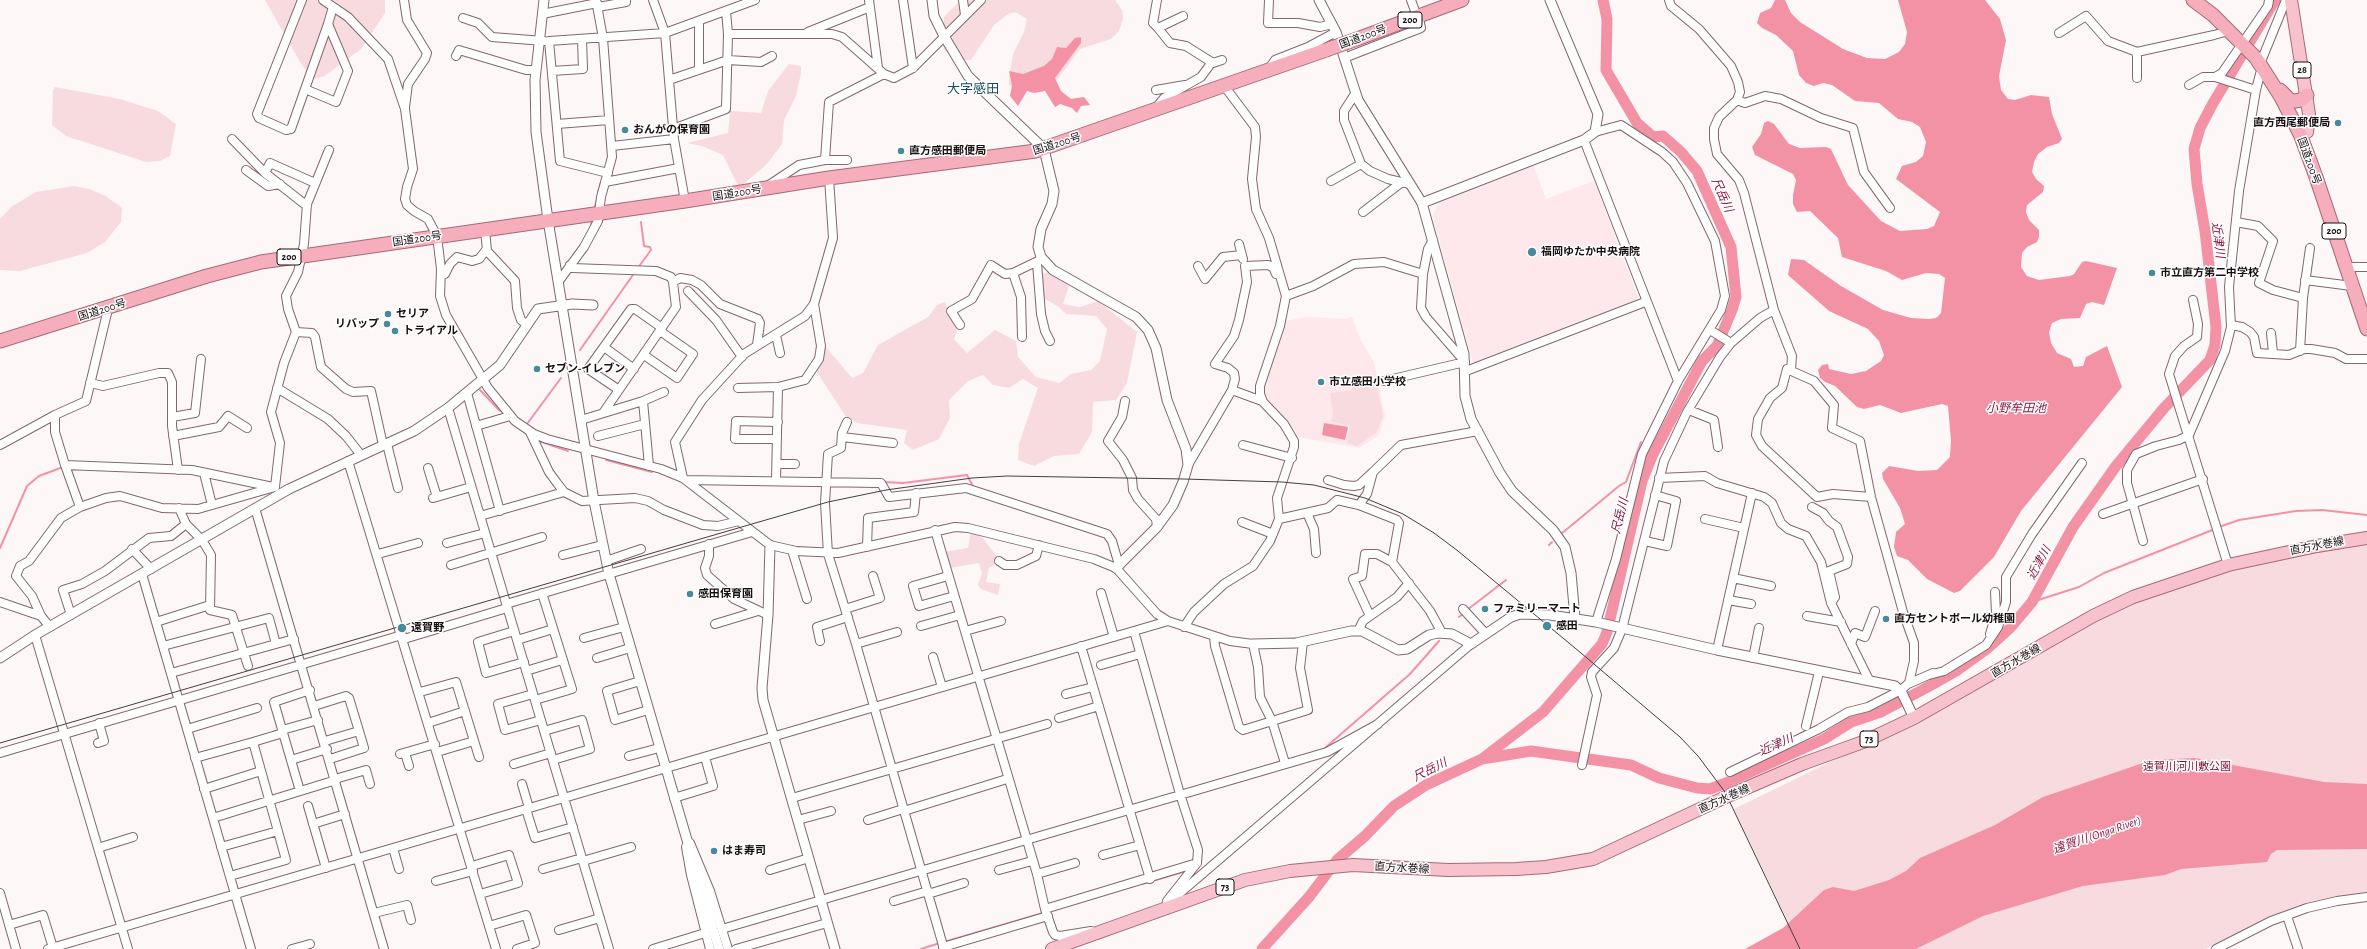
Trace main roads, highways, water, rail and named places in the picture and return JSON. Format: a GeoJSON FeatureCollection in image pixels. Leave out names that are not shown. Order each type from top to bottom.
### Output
{"type":"FeatureCollection","features":[{"type":"Feature","properties":{"kind":"highway","name":"国道200号"},"geometry":{"type":"LineString","coordinates":[[0,341],[108,309],[207,276],[261,262],[301,255],[685,201],[828,178],[989,158],[1044,149],[1357,40],[1462,0]]}},
{"type":"Feature","properties":{"kind":"highway","name":"国道200号"},"geometry":{"type":"LineString","coordinates":[[2193,0],[2227,28],[2260,63],[2274,85],[2300,134],[2367,329]]}},
{"type":"Feature","properties":{"kind":"highway"},"geometry":{"type":"LineString","coordinates":[[2274,85],[2290,100],[2300,100],[2307,95]]}},
{"type":"Feature","properties":{"kind":"main road","name":"28"},"geometry":{"type":"LineString","coordinates":[[2291,0],[2307,95],[2309,126],[2307,132],[2300,134]]}},
{"type":"Feature","properties":{"kind":"main road","name":"直方水巻線"},"geometry":{"type":"LineString","coordinates":[[1052,949],[1245,880],[1290,871],[1353,865],[1486,870],[1546,867],[1593,859],[1730,795],[1802,764],[1863,742],[1914,718],[2093,616],[2168,584],[2228,565],[2317,546],[2367,538]]}},
{"type":"Feature","properties":{"kind":"water","name":"小野牟田池"},"geometry":{"type":"Polygon","coordinates":[[[1775,0],[1785,0],[1791,13],[1800,22],[1843,49],[1867,58],[1885,59],[1899,52],[1905,44],[1907,32],[1898,0],[1985,0],[2000,19],[2006,40],[1999,76],[2001,90],[2008,99],[2015,100],[2031,95],[2049,97],[2052,114],[2062,139],[2059,143],[2047,147],[2038,154],[2034,162],[2032,172],[2036,179],[2044,186],[2043,192],[2027,205],[2026,212],[2029,220],[2039,230],[2039,237],[2037,242],[2027,247],[2022,253],[2021,267],[2027,276],[2039,280],[2070,276],[2074,274],[2082,262],[2086,261],[2117,268],[2104,305],[2092,302],[2086,304],[2080,318],[2061,319],[2052,323],[2049,332],[2051,343],[2057,353],[2071,359],[2074,367],[2083,366],[2086,357],[2107,346],[2122,387],[2021,511],[1994,557],[1960,591],[1954,593],[1927,579],[1908,560],[1897,556],[1894,547],[1896,532],[1905,524],[1900,508],[1883,479],[1882,473],[1889,466],[1918,471],[1937,470],[1950,457],[1951,441],[1948,406],[1942,404],[1901,413],[1880,405],[1864,409],[1857,407],[1835,386],[1820,378],[1818,370],[1822,365],[1828,364],[1829,369],[1851,374],[1866,371],[1881,361],[1884,355],[1879,341],[1868,329],[1829,311],[1788,275],[1791,259],[1804,260],[1841,286],[1883,310],[1911,318],[1929,319],[1936,318],[1941,313],[1945,278],[1939,274],[1926,273],[1902,280],[1886,271],[1842,257],[1838,238],[1810,211],[1797,212],[1793,204],[1796,180],[1793,174],[1755,155],[1752,147],[1761,134],[1764,123],[1768,121],[1774,124],[1789,144],[1800,148],[1826,147],[1831,149],[1848,185],[1881,221],[1900,231],[1927,229],[1934,226],[1940,212],[1896,179],[1902,166],[1916,162],[1923,156],[1926,142],[1920,127],[1912,122],[1898,119],[1879,103],[1855,101],[1832,85],[1823,83],[1814,86],[1806,83],[1799,75],[1793,51],[1776,35],[1762,28],[1757,23],[1760,13],[1771,8],[1775,0]]]}},
{"type":"Feature","properties":{"kind":"water"},"geometry":{"type":"Polygon","coordinates":[[[1081,37],[1081,43],[1055,78],[1061,91],[1071,99],[1084,97],[1090,105],[1081,106],[1077,113],[1072,108],[1060,104],[1055,107],[1045,91],[1034,93],[1027,91],[1018,106],[1010,96],[1012,85],[1009,71],[1023,74],[1044,66],[1052,59],[1057,47],[1066,48],[1075,38],[1081,37]]]}},
{"type":"Feature","properties":{"kind":"water"},"geometry":{"type":"Polygon","coordinates":[[[1324,423],[1348,427],[1345,440],[1322,435],[1324,423]]]}},
{"type":"Feature","properties":{"kind":"water","name":"遠賀川 (Onga River)"},"geometry":{"type":"Polygon","coordinates":[[[2195,758],[2324,782],[2367,784],[2367,849],[2277,850],[2271,854],[2267,862],[2181,869],[2165,875],[2083,886],[1983,916],[1916,949],[1745,949],[1783,928],[1824,890],[1833,887],[1854,891],[1889,880],[1906,871],[1920,858],[1995,825],[2043,797],[2152,760],[2195,758]]]}},
{"type":"Feature","properties":{"kind":"waterway","name":"尺岳川"},"geometry":{"type":"LineString","coordinates":[[1262,949],[1309,897],[1337,860],[1365,836],[1394,806],[1426,785],[1482,759],[1543,712],[1602,644],[1607,632],[1642,481],[1653,454],[1702,361],[1717,346],[1732,310],[1736,297],[1731,247],[1697,171],[1681,152],[1663,136],[1653,137],[1637,123],[1606,70],[1607,19],[1603,0]]}},
{"type":"Feature","properties":{"kind":"waterway","name":"近津川"},"geometry":{"type":"LineString","coordinates":[[1482,759],[1531,751],[1631,765],[1659,778],[1697,788],[1710,789],[1824,739],[1851,722],[1881,712],[1926,688],[1956,671],[1988,648],[2010,628],[2032,602],[2073,527],[2116,466],[2164,408],[2210,360],[2215,345],[2216,327],[2205,231],[2197,184],[2194,149],[2200,128],[2212,105],[2275,0]]}},
{"type":"Feature","properties":{"kind":"waterway"},"geometry":{"type":"LineString","coordinates":[[598,192],[601,182]]}},
{"type":"Feature","properties":{"kind":"waterway"},"geometry":{"type":"LineString","coordinates":[[594,210],[597,199]]}},
{"type":"Feature","properties":{"kind":"waterway"},"geometry":{"type":"LineString","coordinates":[[591,225],[592,220]]}},
{"type":"Feature","properties":{"kind":"waterway"},"geometry":{"type":"LineString","coordinates":[[637,269],[651,250],[650,247],[644,246],[641,222]]}},
{"type":"Feature","properties":{"kind":"waterway"},"geometry":{"type":"LineString","coordinates":[[580,350],[635,272]]}},
{"type":"Feature","properties":{"kind":"waterway"},"geometry":{"type":"LineString","coordinates":[[527,424],[561,378]]}},
{"type":"Feature","properties":{"kind":"waterway"},"geometry":{"type":"LineString","coordinates":[[480,390],[500,411]]}},
{"type":"Feature","properties":{"kind":"waterway"},"geometry":{"type":"LineString","coordinates":[[539,441],[568,451]]}},
{"type":"Feature","properties":{"kind":"waterway"},"geometry":{"type":"LineString","coordinates":[[1561,534],[1619,486],[1626,482],[1641,442]]}},
{"type":"Feature","properties":{"kind":"waterway"},"geometry":{"type":"LineString","coordinates":[[606,460],[652,472]]}},
{"type":"Feature","properties":{"kind":"waterway"},"geometry":{"type":"LineString","coordinates":[[0,548],[27,486],[39,476],[63,467]]}},
{"type":"Feature","properties":{"kind":"waterway"},"geometry":{"type":"LineString","coordinates":[[883,482],[903,483],[967,475],[974,488]]}},
{"type":"Feature","properties":{"kind":"waterway"},"geometry":{"type":"LineString","coordinates":[[2219,527],[2239,520],[2296,511],[2322,510],[2367,515]]}},
{"type":"Feature","properties":{"kind":"waterway"},"geometry":{"type":"LineString","coordinates":[[2032,602],[2079,587],[2104,573],[2215,529]]}},
{"type":"Feature","properties":{"kind":"waterway"},"geometry":{"type":"LineString","coordinates":[[1549,545],[1552,542]]}},
{"type":"Feature","properties":{"kind":"waterway"},"geometry":{"type":"LineString","coordinates":[[1467,610],[1506,580]]}},
{"type":"Feature","properties":{"kind":"waterway"},"geometry":{"type":"LineString","coordinates":[[1459,617],[1464,613]]}},
{"type":"Feature","properties":{"kind":"waterway"},"geometry":{"type":"LineString","coordinates":[[1325,748],[1410,674],[1439,641]]}},
{"type":"Feature","properties":{"kind":"waterway"},"geometry":{"type":"LineString","coordinates":[[1142,884],[1183,872]]}},
{"type":"Feature","properties":{"kind":"waterway"},"geometry":{"type":"LineString","coordinates":[[944,942],[1043,913]]}},
{"type":"Feature","properties":{"kind":"waterway"},"geometry":{"type":"LineString","coordinates":[[921,949],[940,943]]}},
{"type":"Feature","properties":{"kind":"tram line"},"geometry":{"type":"LineString","coordinates":[[0,743],[828,502],[886,490],[972,478],[1007,476],[1184,479],[1282,482],[1314,485],[1365,498],[1403,514],[1434,533],[1458,551],[1680,737],[1698,756],[1725,792],[1800,949]]}},
{"type":"Feature","properties":{"kind":"place","name":"直方西尾郵便局"},"geometry":{"type":"Point","coordinates":[2338,123]}},
{"type":"Feature","properties":{"kind":"place","name":"おんがの保育園"},"geometry":{"type":"Point","coordinates":[625,130]}},
{"type":"Feature","properties":{"kind":"place","name":"直方感田郵便局"},"geometry":{"type":"Point","coordinates":[901,151]}},
{"type":"Feature","properties":{"kind":"place","name":"福岡ゆたか中央病院"},"geometry":{"type":"Point","coordinates":[1532,252]}},
{"type":"Feature","properties":{"kind":"place","name":"市立直方第二中学校"},"geometry":{"type":"Point","coordinates":[2152,273]}},
{"type":"Feature","properties":{"kind":"place","name":"セリア"},"geometry":{"type":"Point","coordinates":[388,314]}},
{"type":"Feature","properties":{"kind":"place","name":"リバップ"},"geometry":{"type":"Point","coordinates":[387,324]}},
{"type":"Feature","properties":{"kind":"place","name":"トライアル"},"geometry":{"type":"Point","coordinates":[395,331]}},
{"type":"Feature","properties":{"kind":"place","name":"セブン-イレブン"},"geometry":{"type":"Point","coordinates":[537,369]}},
{"type":"Feature","properties":{"kind":"place","name":"市立感田小学校"},"geometry":{"type":"Point","coordinates":[1321,382]}},
{"type":"Feature","properties":{"kind":"place","name":"感田保育園"},"geometry":{"type":"Point","coordinates":[690,594]}},
{"type":"Feature","properties":{"kind":"place","name":"ファミリーマート"},"geometry":{"type":"Point","coordinates":[1485,609]}},
{"type":"Feature","properties":{"kind":"place","name":"直方セントポール幼稚園"},"geometry":{"type":"Point","coordinates":[1886,619]}},
{"type":"Feature","properties":{"kind":"place","name":"感田"},"geometry":{"type":"Point","coordinates":[1547,626]}},
{"type":"Feature","properties":{"kind":"place","name":"遠賀野"},"geometry":{"type":"Point","coordinates":[402,628]}},
{"type":"Feature","properties":{"kind":"place","name":"はま寿司"},"geometry":{"type":"Point","coordinates":[714,851]}},
{"type":"Feature","properties":{"kind":"district","name":"大字感田"},"geometry":{"type":"Point","coordinates":[973,89]}},
{"type":"Feature","properties":{"kind":"park label","name":"遠賀川河川敷公園"},"geometry":{"type":"Point","coordinates":[2187,767]}}]}
